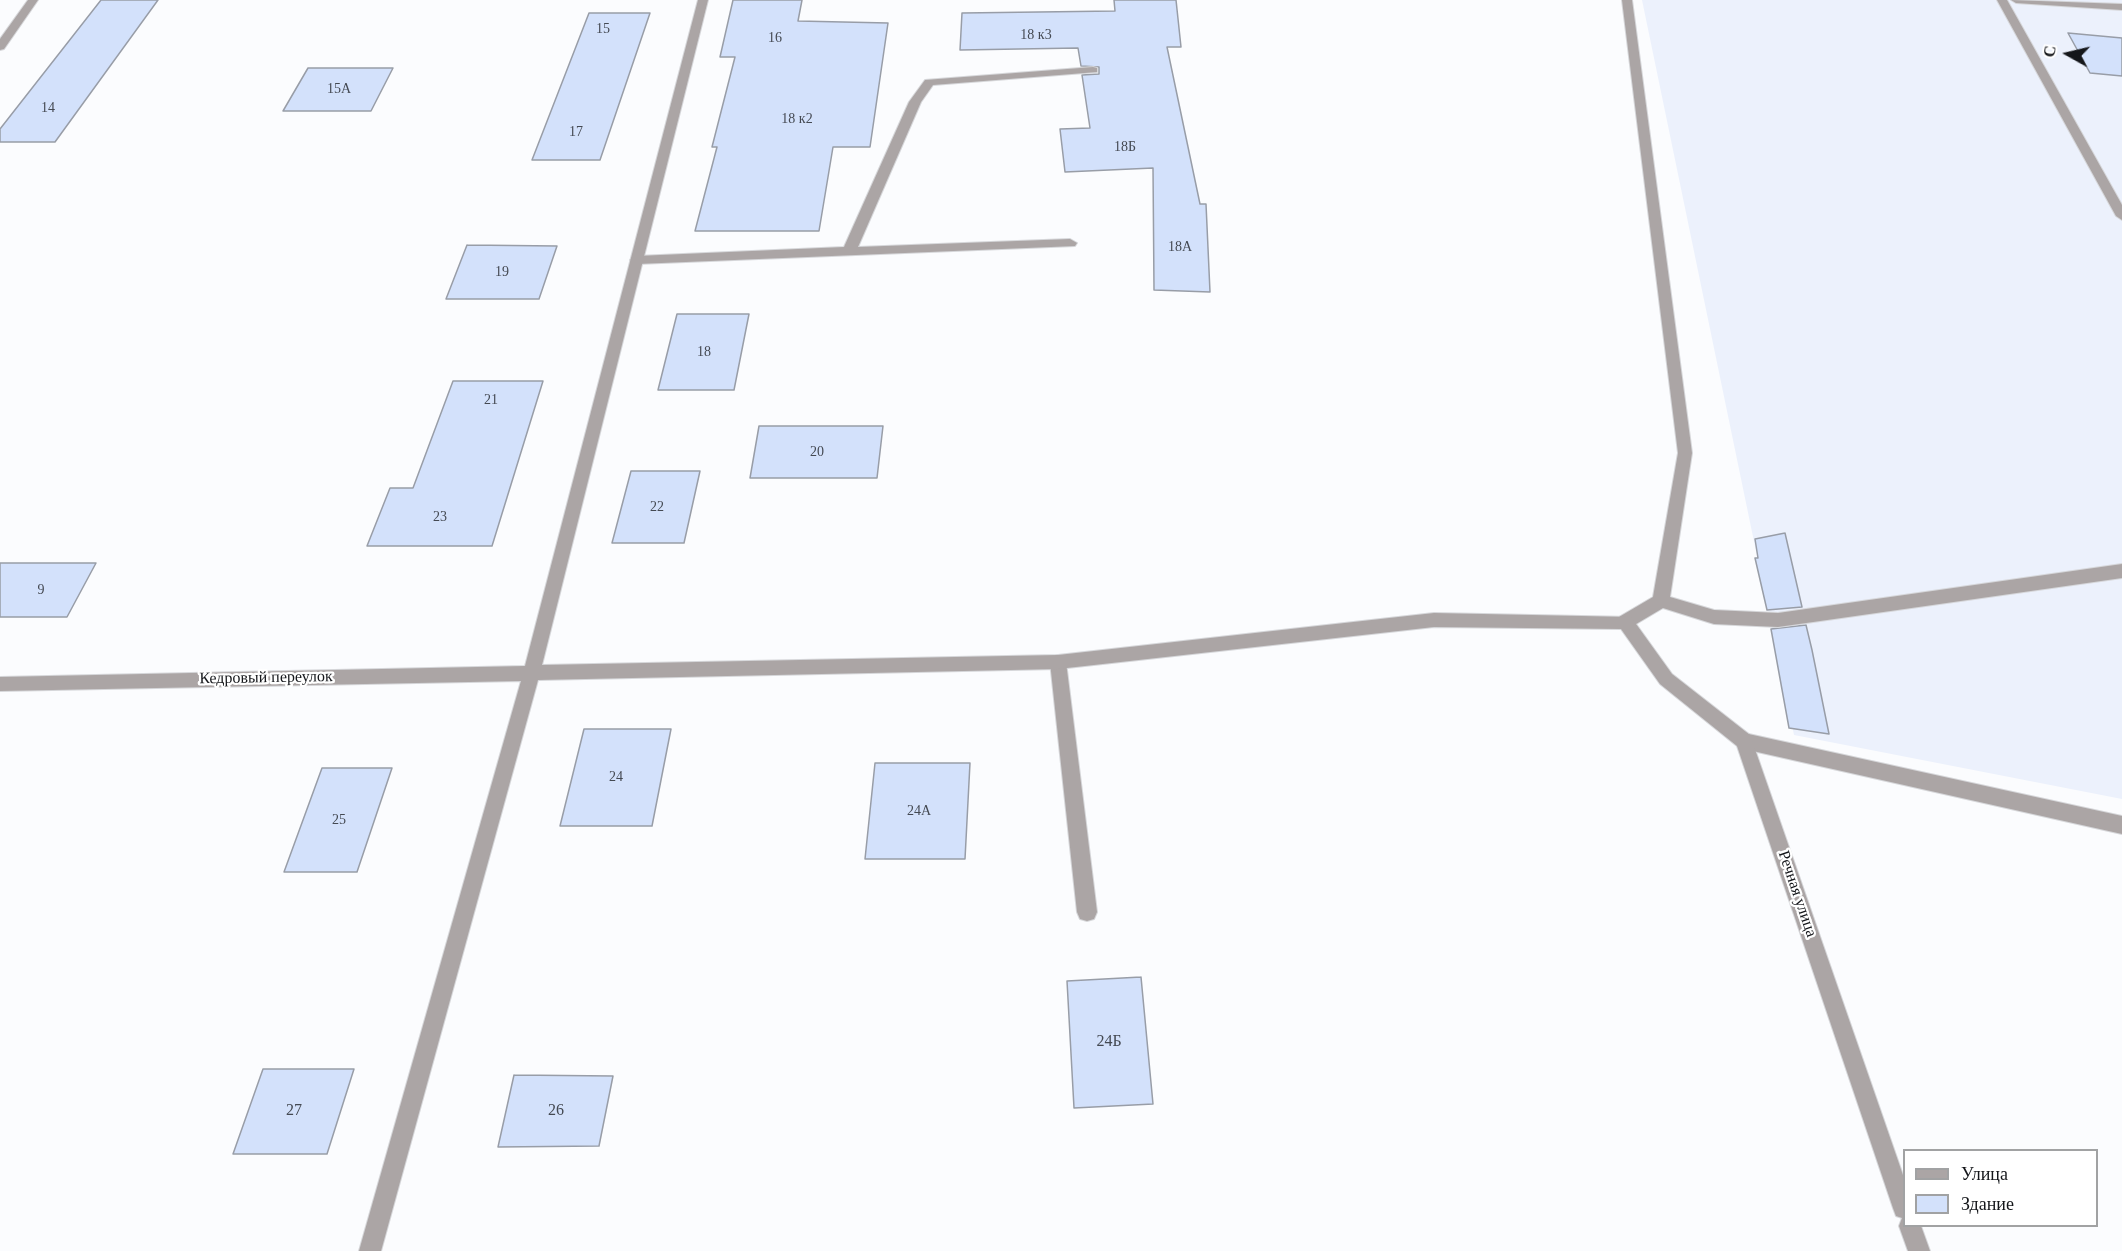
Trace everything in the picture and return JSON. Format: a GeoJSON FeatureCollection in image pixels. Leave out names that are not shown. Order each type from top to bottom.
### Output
{"type":"FeatureCollection","features":[{"type":"Feature","properties":{"kind":"street"},"geometry":{"type":"LineString","coordinates":[[0,47],[33,0]]}},
{"type":"Feature","properties":{"kind":"street"},"geometry":{"type":"LineString","coordinates":[[370,1251],[532,673],[703,0]]}},
{"type":"Feature","properties":{"kind":"street"},"geometry":{"type":"LineString","coordinates":[[1627,0],[1685,453],[1661,601]]}},
{"type":"Feature","properties":{"kind":"street"},"geometry":{"type":"LineString","coordinates":[[2002,0],[2122,216]]}},
{"type":"Feature","properties":{"kind":"street"},"geometry":{"type":"LineString","coordinates":[[2016,0],[2122,8]]}},
{"type":"Feature","properties":{"kind":"street"},"geometry":{"type":"LineString","coordinates":[[849,252],[915,102],[929,82],[1093,70]]}},
{"type":"Feature","properties":{"kind":"street"},"geometry":{"type":"LineString","coordinates":[[637,260],[1070,243]]}},
{"type":"Feature","properties":{"kind":"street"},"geometry":{"type":"LineString","coordinates":[[2122,571],[1778,620],[1713,617],[1661,601],[1625,622],[1666,679],[1744,741],[2122,825]]}},
{"type":"Feature","properties":{"kind":"street","name":"Кедровый переулок"},"geometry":{"type":"LineString","coordinates":[[0,684],[1058,662],[1434,620],[1625,622]]}},
{"type":"Feature","properties":{"kind":"street"},"geometry":{"type":"LineString","coordinates":[[1058,662],[1087,912]]}},
{"type":"Feature","properties":{"kind":"street","name":"Речная улица"},"geometry":{"type":"LineString","coordinates":[[1744,741],[1903,1202]]}},
{"type":"Feature","properties":{"kind":"street"},"geometry":{"type":"LineString","coordinates":[[1910,1227],[1919,1251]]}},
{"type":"Feature","properties":{"kind":"shaded area"},"geometry":{"type":"Polygon","coordinates":[[[1642,0],[2122,0],[2122,799],[1794,735],[1642,0]]]}},
{"type":"Feature","properties":{"kind":"building"},"geometry":{"type":"Polygon","coordinates":[[[101,0],[158,0],[55,142],[0,142],[0,129],[101,0]]]}},
{"type":"Feature","properties":{"kind":"building"},"geometry":{"type":"Polygon","coordinates":[[[733,0],[802,0],[798,21],[888,23],[870,147],[833,147],[819,231],[695,231],[717,147],[712,147],[735,57],[720,57],[733,0]]]}},
{"type":"Feature","properties":{"kind":"building"},"geometry":{"type":"Polygon","coordinates":[[[1114,0],[1176,0],[1181,47],[1167,47],[1200,204],[1206,204],[1210,292],[1154,290],[1153,168],[1065,172],[1060,129],[1090,128],[1082,75],[1099,74],[1099,67],[1081,66],[1078,48],[960,50],[962,13],[1115,11],[1114,0]]]}},
{"type":"Feature","properties":{"kind":"building"},"geometry":{"type":"Polygon","coordinates":[[[589,13],[650,13],[600,160],[532,160],[589,13]]]}},
{"type":"Feature","properties":{"kind":"building"},"geometry":{"type":"Polygon","coordinates":[[[2068,33],[2122,38],[2122,76],[2090,73],[2068,33]]]}},
{"type":"Feature","properties":{"kind":"building"},"geometry":{"type":"Polygon","coordinates":[[[308,68],[393,68],[371,111],[283,111],[308,68]]]}},
{"type":"Feature","properties":{"kind":"building"},"geometry":{"type":"Polygon","coordinates":[[[467,245],[557,246],[539,299],[446,299],[467,245]]]}},
{"type":"Feature","properties":{"kind":"building"},"geometry":{"type":"Polygon","coordinates":[[[677,314],[749,314],[734,390],[658,390],[677,314]]]}},
{"type":"Feature","properties":{"kind":"building"},"geometry":{"type":"Polygon","coordinates":[[[453,381],[543,381],[492,546],[367,546],[390,488],[413,488],[453,381]]]}},
{"type":"Feature","properties":{"kind":"building"},"geometry":{"type":"Polygon","coordinates":[[[759,426],[883,426],[877,478],[750,478],[759,426]]]}},
{"type":"Feature","properties":{"kind":"building"},"geometry":{"type":"Polygon","coordinates":[[[631,471],[700,471],[684,543],[612,543],[631,471]]]}},
{"type":"Feature","properties":{"kind":"building"},"geometry":{"type":"Polygon","coordinates":[[[1785,533],[1802,607],[1767,610],[1755,558],[1758,558],[1755,539],[1785,533]]]}},
{"type":"Feature","properties":{"kind":"building"},"geometry":{"type":"Polygon","coordinates":[[[0,563],[96,563],[67,617],[0,617],[0,563]]]}},
{"type":"Feature","properties":{"kind":"building"},"geometry":{"type":"Polygon","coordinates":[[[1806,625],[1829,734],[1789,728],[1771,629],[1806,625]]]}},
{"type":"Feature","properties":{"kind":"building"},"geometry":{"type":"Polygon","coordinates":[[[584,729],[671,729],[652,826],[560,826],[584,729]]]}},
{"type":"Feature","properties":{"kind":"building"},"geometry":{"type":"Polygon","coordinates":[[[875,763],[970,763],[965,859],[865,859],[875,763]]]}},
{"type":"Feature","properties":{"kind":"building"},"geometry":{"type":"Polygon","coordinates":[[[322,768],[392,768],[357,872],[284,872],[322,768]]]}},
{"type":"Feature","properties":{"kind":"building"},"geometry":{"type":"Polygon","coordinates":[[[1141,977],[1153,1104],[1074,1108],[1067,981],[1141,977]]]}},
{"type":"Feature","properties":{"kind":"building"},"geometry":{"type":"Polygon","coordinates":[[[263,1069],[354,1069],[327,1154],[233,1154],[263,1069]]]}},
{"type":"Feature","properties":{"kind":"building"},"geometry":{"type":"Polygon","coordinates":[[[514,1075],[613,1076],[599,1146],[498,1147],[514,1075]]]}}]}
